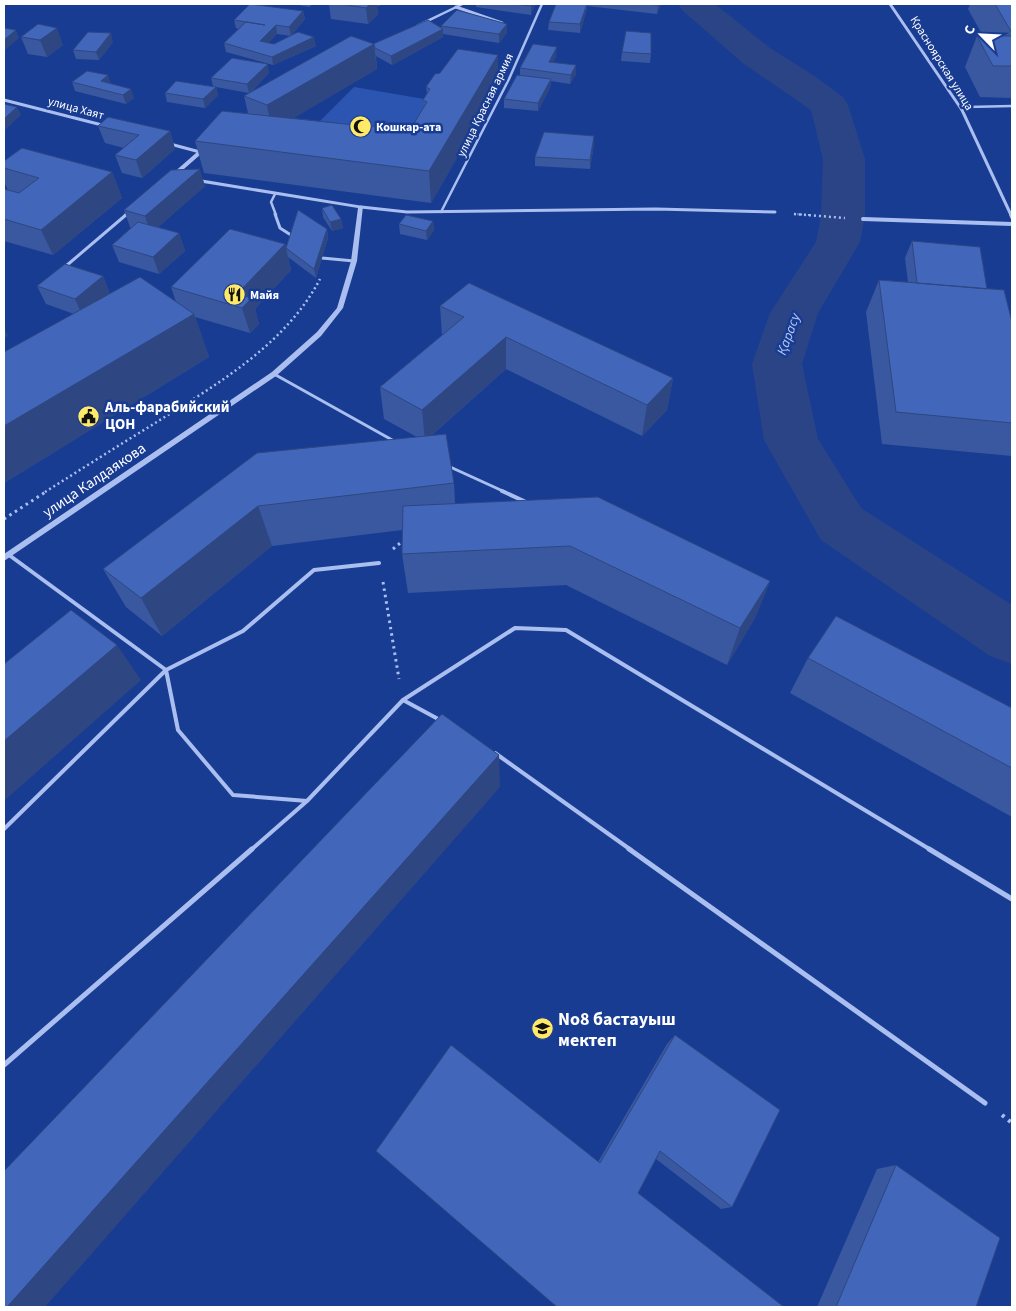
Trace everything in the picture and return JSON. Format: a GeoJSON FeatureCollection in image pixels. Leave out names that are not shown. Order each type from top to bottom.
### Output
{"type":"FeatureCollection","features":[{"type":"Feature","properties":{"kind":"street"},"geometry":{"type":"LineString","coordinates":[[412,28],[463,4]]}},
{"type":"Feature","properties":{"kind":"street","name":"улица Красная армия"},"geometry":{"type":"LineString","coordinates":[[441,212],[509,79],[542,4]]}},
{"type":"Feature","properties":{"kind":"street","name":"Красноярская улица"},"geometry":{"type":"LineString","coordinates":[[890,4],[962,110],[1012,217]]}},
{"type":"Feature","properties":{"kind":"street"},"geometry":{"type":"LineString","coordinates":[[456,7],[502,23]]}},
{"type":"Feature","properties":{"kind":"street","name":"улица Хаят"},"geometry":{"type":"LineString","coordinates":[[4,100],[52,110],[108,126]]}},
{"type":"Feature","properties":{"kind":"street"},"geometry":{"type":"LineString","coordinates":[[163,142],[200,152]]}},
{"type":"Feature","properties":{"kind":"street"},"geometry":{"type":"LineString","coordinates":[[174,175],[213,142]]}},
{"type":"Feature","properties":{"kind":"street"},"geometry":{"type":"LineString","coordinates":[[174,175],[199,182],[361,207],[406,212],[656,209],[775,212]]}},
{"type":"Feature","properties":{"kind":"street","name":"улица Калдаякова"},"geometry":{"type":"LineString","coordinates":[[6,556],[274,374],[319,334],[340,308],[354,261],[361,207]]}},
{"type":"Feature","properties":{"kind":"street"},"geometry":{"type":"LineString","coordinates":[[863,219],[1012,224]]}},
{"type":"Feature","properties":{"kind":"lane"},"geometry":{"type":"LineString","coordinates":[[962,110],[967,107],[1012,106]]}},
{"type":"Feature","properties":{"kind":"lane"},"geometry":{"type":"LineString","coordinates":[[167,181],[174,175]]}},
{"type":"Feature","properties":{"kind":"lane"},"geometry":{"type":"LineString","coordinates":[[275,194],[271,202],[280,228],[294,237]]}},
{"type":"Feature","properties":{"kind":"lane"},"geometry":{"type":"LineString","coordinates":[[66,266],[131,211]]}},
{"type":"Feature","properties":{"kind":"lane"},"geometry":{"type":"LineString","coordinates":[[324,258],[354,261]]}},
{"type":"Feature","properties":{"kind":"lane"},"geometry":{"type":"LineString","coordinates":[[274,374],[395,442]]}},
{"type":"Feature","properties":{"kind":"lane"},"geometry":{"type":"LineString","coordinates":[[446,466],[532,504]]}},
{"type":"Feature","properties":{"kind":"lane"},"geometry":{"type":"LineString","coordinates":[[6,556],[166,670],[178,730],[233,795],[307,801]]}},
{"type":"Feature","properties":{"kind":"lane"},"geometry":{"type":"LineString","coordinates":[[4,830],[166,670],[244,631],[314,570],[379,563]]}},
{"type":"Feature","properties":{"kind":"lane"},"geometry":{"type":"LineString","coordinates":[[4,1065],[307,801],[403,700],[515,628],[566,630],[1012,899]]}},
{"type":"Feature","properties":{"kind":"lane"},"geometry":{"type":"LineString","coordinates":[[403,700],[445,723]]}},
{"type":"Feature","properties":{"kind":"lane"},"geometry":{"type":"LineString","coordinates":[[486,747],[985,1103]]}},
{"type":"Feature","properties":{"kind":"path"},"geometry":{"type":"LineString","coordinates":[[819,216],[850,218]]}},
{"type":"Feature","properties":{"kind":"path"},"geometry":{"type":"LineString","coordinates":[[4,519],[240,368],[294,319],[315,294],[324,258]]}},
{"type":"Feature","properties":{"kind":"path"},"geometry":{"type":"LineString","coordinates":[[403,700],[379,563],[404,539],[413,538]]}},
{"type":"Feature","properties":{"kind":"shaded area"},"geometry":{"type":"Polygon","coordinates":[[[354,87],[430,100],[399,148],[307,134],[354,87]]]}},
{"type":"Feature","properties":{"kind":"building"},"geometry":{"type":"Polygon","coordinates":[[[250,4],[303,11],[289,27],[276,25],[260,41],[274,44],[298,32],[314,37],[272,57],[224,43],[246,22],[265,25],[234,20],[250,4]]]}},
{"type":"Feature","properties":{"kind":"building"},"geometry":{"type":"Polygon","coordinates":[[[340,4],[370,4],[366,8],[340,4]]]}},
{"type":"Feature","properties":{"kind":"building"},"geometry":{"type":"Polygon","coordinates":[[[512,4],[532,4],[531,6],[512,4]]]}},
{"type":"Feature","properties":{"kind":"building"},"geometry":{"type":"Polygon","coordinates":[[[556,4],[587,4],[580,24],[549,22],[556,4]]]}},
{"type":"Feature","properties":{"kind":"building"},"geometry":{"type":"Polygon","coordinates":[[[995,4],[1012,4],[1012,33],[995,4]]]}},
{"type":"Feature","properties":{"kind":"building"},"geometry":{"type":"Polygon","coordinates":[[[457,10],[507,24],[499,34],[441,26],[457,10]]]}},
{"type":"Feature","properties":{"kind":"building"},"geometry":{"type":"Polygon","coordinates":[[[428,20],[443,29],[391,56],[375,48],[373,44],[428,20]]]}},
{"type":"Feature","properties":{"kind":"building"},"geometry":{"type":"Polygon","coordinates":[[[38,24],[57,28],[40,40],[21,37],[38,24]]]}},
{"type":"Feature","properties":{"kind":"building"},"geometry":{"type":"Polygon","coordinates":[[[4,28],[16,30],[4,40],[4,28]]]}},
{"type":"Feature","properties":{"kind":"building"},"geometry":{"type":"Polygon","coordinates":[[[626,31],[651,33],[651,54],[622,52],[626,31]]]}},
{"type":"Feature","properties":{"kind":"building"},"geometry":{"type":"Polygon","coordinates":[[[88,32],[111,33],[96,52],[73,50],[88,32]]]}},
{"type":"Feature","properties":{"kind":"building"},"geometry":{"type":"Polygon","coordinates":[[[351,36],[374,44],[267,105],[244,96],[351,36]]]}},
{"type":"Feature","properties":{"kind":"building"},"geometry":{"type":"Polygon","coordinates":[[[977,36],[1012,36],[1012,66],[993,66],[977,36]]]}},
{"type":"Feature","properties":{"kind":"building"},"geometry":{"type":"Polygon","coordinates":[[[533,44],[557,47],[549,62],[576,65],[571,75],[520,68],[533,44]]]}},
{"type":"Feature","properties":{"kind":"building"},"geometry":{"type":"Polygon","coordinates":[[[458,49],[498,55],[429,171],[195,141],[222,111],[373,127],[378,121],[413,125],[427,102],[423,100],[430,89],[426,87],[435,74],[440,73],[458,49]]]}},
{"type":"Feature","properties":{"kind":"building"},"geometry":{"type":"Polygon","coordinates":[[[232,58],[268,64],[247,84],[211,78],[232,58]]]}},
{"type":"Feature","properties":{"kind":"building"},"geometry":{"type":"Polygon","coordinates":[[[87,71],[108,75],[101,81],[131,89],[123,95],[72,82],[87,71]]]}},
{"type":"Feature","properties":{"kind":"building"},"geometry":{"type":"Polygon","coordinates":[[[517,75],[551,79],[538,103],[504,99],[517,75]]]}},
{"type":"Feature","properties":{"kind":"building"},"geometry":{"type":"Polygon","coordinates":[[[176,81],[216,87],[203,99],[165,93],[176,81]]]}},
{"type":"Feature","properties":{"kind":"building"},"geometry":{"type":"Polygon","coordinates":[[[4,104],[17,107],[4,119],[4,104]]]}},
{"type":"Feature","properties":{"kind":"building"},"geometry":{"type":"Polygon","coordinates":[[[108,117],[170,131],[136,160],[115,155],[139,135],[98,126],[108,117]]]}},
{"type":"Feature","properties":{"kind":"building"},"geometry":{"type":"Polygon","coordinates":[[[544,132],[594,136],[590,160],[535,157],[544,132]]]}},
{"type":"Feature","properties":{"kind":"building"},"geometry":{"type":"Polygon","coordinates":[[[22,148],[112,172],[41,230],[4,219],[4,189],[19,193],[39,178],[4,168],[4,161],[22,148]]]}},
{"type":"Feature","properties":{"kind":"building"},"geometry":{"type":"Polygon","coordinates":[[[200,169],[145,216],[124,210],[171,170],[200,169]]]}},
{"type":"Feature","properties":{"kind":"building"},"geometry":{"type":"Polygon","coordinates":[[[332,205],[341,219],[330,222],[322,208],[332,205]]]}},
{"type":"Feature","properties":{"kind":"building"},"geometry":{"type":"Polygon","coordinates":[[[298,210],[327,229],[314,269],[286,248],[298,210]]]}},
{"type":"Feature","properties":{"kind":"building"},"geometry":{"type":"Polygon","coordinates":[[[406,215],[433,221],[426,231],[399,224],[406,215]]]}},
{"type":"Feature","properties":{"kind":"building"},"geometry":{"type":"Polygon","coordinates":[[[138,222],[179,233],[153,257],[112,245],[138,222]]]}},
{"type":"Feature","properties":{"kind":"building"},"geometry":{"type":"Polygon","coordinates":[[[230,229],[285,244],[237,294],[252,298],[242,308],[171,287],[230,229]]]}},
{"type":"Feature","properties":{"kind":"building"},"geometry":{"type":"Polygon","coordinates":[[[912,241],[980,247],[987,289],[917,283],[912,241]]]}},
{"type":"Feature","properties":{"kind":"building"},"geometry":{"type":"Polygon","coordinates":[[[65,264],[103,276],[75,299],[37,286],[65,264]]]}},
{"type":"Feature","properties":{"kind":"building"},"geometry":{"type":"Polygon","coordinates":[[[140,277],[194,314],[4,426],[4,352],[140,277]]]}},
{"type":"Feature","properties":{"kind":"building"},"geometry":{"type":"Polygon","coordinates":[[[879,280],[1004,290],[1012,322],[1012,423],[896,412],[879,280]]]}},
{"type":"Feature","properties":{"kind":"building"},"geometry":{"type":"Polygon","coordinates":[[[469,283],[673,378],[647,405],[506,337],[422,410],[380,387],[464,317],[440,306],[469,283]]]}},
{"type":"Feature","properties":{"kind":"building"},"geometry":{"type":"Polygon","coordinates":[[[446,434],[454,483],[258,506],[141,598],[103,569],[257,453],[446,434]]]}},
{"type":"Feature","properties":{"kind":"building"},"geometry":{"type":"Polygon","coordinates":[[[598,497],[770,581],[740,628],[570,546],[402,554],[403,506],[598,497]]]}},
{"type":"Feature","properties":{"kind":"building"},"geometry":{"type":"Polygon","coordinates":[[[71,610],[117,645],[4,741],[4,664],[71,610]]]}},
{"type":"Feature","properties":{"kind":"building"},"geometry":{"type":"Polygon","coordinates":[[[836,616],[1012,708],[1012,768],[808,658],[836,616]]]}},
{"type":"Feature","properties":{"kind":"building"},"geometry":{"type":"Polygon","coordinates":[[[442,714],[499,755],[7,1307],[4,1307],[4,1171],[442,714]]]}},
{"type":"Feature","properties":{"kind":"building"},"geometry":{"type":"Polygon","coordinates":[[[675,1035],[780,1110],[732,1207],[660,1151],[638,1193],[784,1307],[557,1307],[376,1151],[451,1045],[600,1163],[675,1035]]]}},
{"type":"Feature","properties":{"kind":"building"},"geometry":{"type":"Polygon","coordinates":[[[896,1165],[1000,1238],[976,1307],[836,1307],[896,1165]]]}},
{"type":"Feature","properties":{"kind":"waterway","name":"Қарасу"},"geometry":{"type":"LineString","coordinates":[[695,4],[757,56],[800,83],[829,105],[844,159],[843,216],[838,242],[794,313],[777,364],[791,440],[841,524],[1012,638]]}},
{"type":"Feature","properties":{"kind":"place","name":"Кошкар-ата"},"geometry":{"type":"Point","coordinates":[360,127]}},
{"type":"Feature","properties":{"kind":"place","name":"Майя"},"geometry":{"type":"Point","coordinates":[234,295]}},
{"type":"Feature","properties":{"kind":"place","name":"Аль-фарабийский ЦОН"},"geometry":{"type":"Point","coordinates":[89,416]}},
{"type":"Feature","properties":{"kind":"place","name":"No8 бастауыш мектеп"},"geometry":{"type":"Point","coordinates":[542,1029]}}]}
